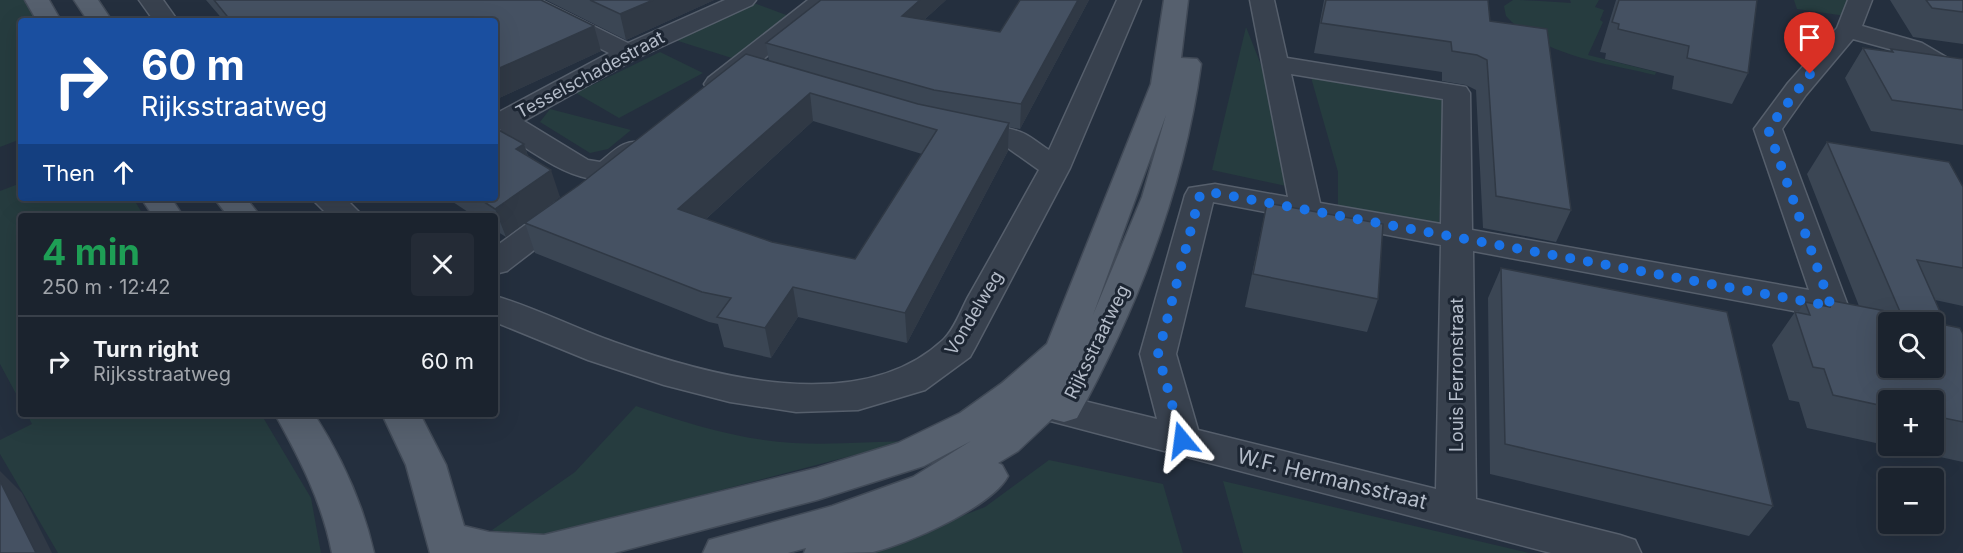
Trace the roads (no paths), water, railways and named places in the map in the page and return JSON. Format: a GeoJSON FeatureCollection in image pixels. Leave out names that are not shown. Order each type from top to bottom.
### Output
{"type":"FeatureCollection","features":[{"type":"Feature","properties":{"kind":"main road"},"geometry":{"type":"LineString","coordinates":[[37,0],[47,18]]}},
{"type":"Feature","properties":{"kind":"main road"},"geometry":{"type":"LineString","coordinates":[[86,0],[98,18]]}},
{"type":"Feature","properties":{"kind":"main road","name":"Rijksstraatweg"},"geometry":{"type":"LineString","coordinates":[[724,553],[832,523],[927,489],[1053,407],[1062,374],[1062,351],[1164,84],[1176,0]]}},
{"type":"Feature","properties":{"kind":"main road","name":"Rijksstraatweg"},"geometry":{"type":"LineString","coordinates":[[825,553],[943,507],[1029,449],[1053,407],[1108,322],[1160,187],[1186,86],[1194,0]]}},
{"type":"Feature","properties":{"kind":"main road"},"geometry":{"type":"LineString","coordinates":[[232,201],[242,213]]}},
{"type":"Feature","properties":{"kind":"main road","name":"Rijksstraatweg"},"geometry":{"type":"LineString","coordinates":[[450,547],[543,553],[817,484],[910,454],[973,423],[1015,393],[1062,351]]}},
{"type":"Feature","properties":{"kind":"main road"},"geometry":{"type":"LineString","coordinates":[[296,417],[307,434],[342,514],[353,553]]}},
{"type":"Feature","properties":{"kind":"main road"},"geometry":{"type":"LineString","coordinates":[[402,417],[426,465],[450,547]]}},
{"type":"Feature","properties":{"kind":"street"},"geometry":{"type":"LineString","coordinates":[[522,0],[628,53]]}},
{"type":"Feature","properties":{"kind":"street","name":"Tesselschadestraat"},"geometry":{"type":"LineString","coordinates":[[606,172],[579,167],[502,121],[628,53],[744,0]]}},
{"type":"Feature","properties":{"kind":"street"},"geometry":{"type":"LineString","coordinates":[[700,97],[823,0]]}},
{"type":"Feature","properties":{"kind":"street","name":"Vondelweg"},"geometry":{"type":"LineString","coordinates":[[498,309],[549,332],[651,368],[744,392],[786,398],[868,395],[903,384],[927,373],[946,361],[957,348],[1055,168],[1129,0]]}},
{"type":"Feature","properties":{"kind":"street"},"geometry":{"type":"LineString","coordinates":[[1262,0],[1306,210]]}},
{"type":"Feature","properties":{"kind":"street"},"geometry":{"type":"LineString","coordinates":[[1182,440],[1158,354],[1200,195],[1215,193],[1831,306],[1768,129],[1797,89],[1848,30],[1860,0]]}},
{"type":"Feature","properties":{"kind":"street"},"geometry":{"type":"LineString","coordinates":[[1848,30],[1912,48],[1957,75]]}},
{"type":"Feature","properties":{"kind":"street"},"geometry":{"type":"LineString","coordinates":[[1276,64],[1457,93],[1458,239]]}},
{"type":"Feature","properties":{"kind":"street"},"geometry":{"type":"LineString","coordinates":[[738,68],[772,78]]}},
{"type":"Feature","properties":{"kind":"street"},"geometry":{"type":"LineString","coordinates":[[941,126],[1014,139],[1055,168]]}},
{"type":"Feature","properties":{"kind":"street"},"geometry":{"type":"LineString","coordinates":[[498,261],[580,200],[606,172],[653,135]]}},
{"type":"Feature","properties":{"kind":"street","name":"Louis Ferronstraat"},"geometry":{"type":"LineString","coordinates":[[1456,511],[1458,239]]}},
{"type":"Feature","properties":{"kind":"street","name":"W.F. Hermansstraat"},"geometry":{"type":"LineString","coordinates":[[1053,407],[1620,553]]}}]}
